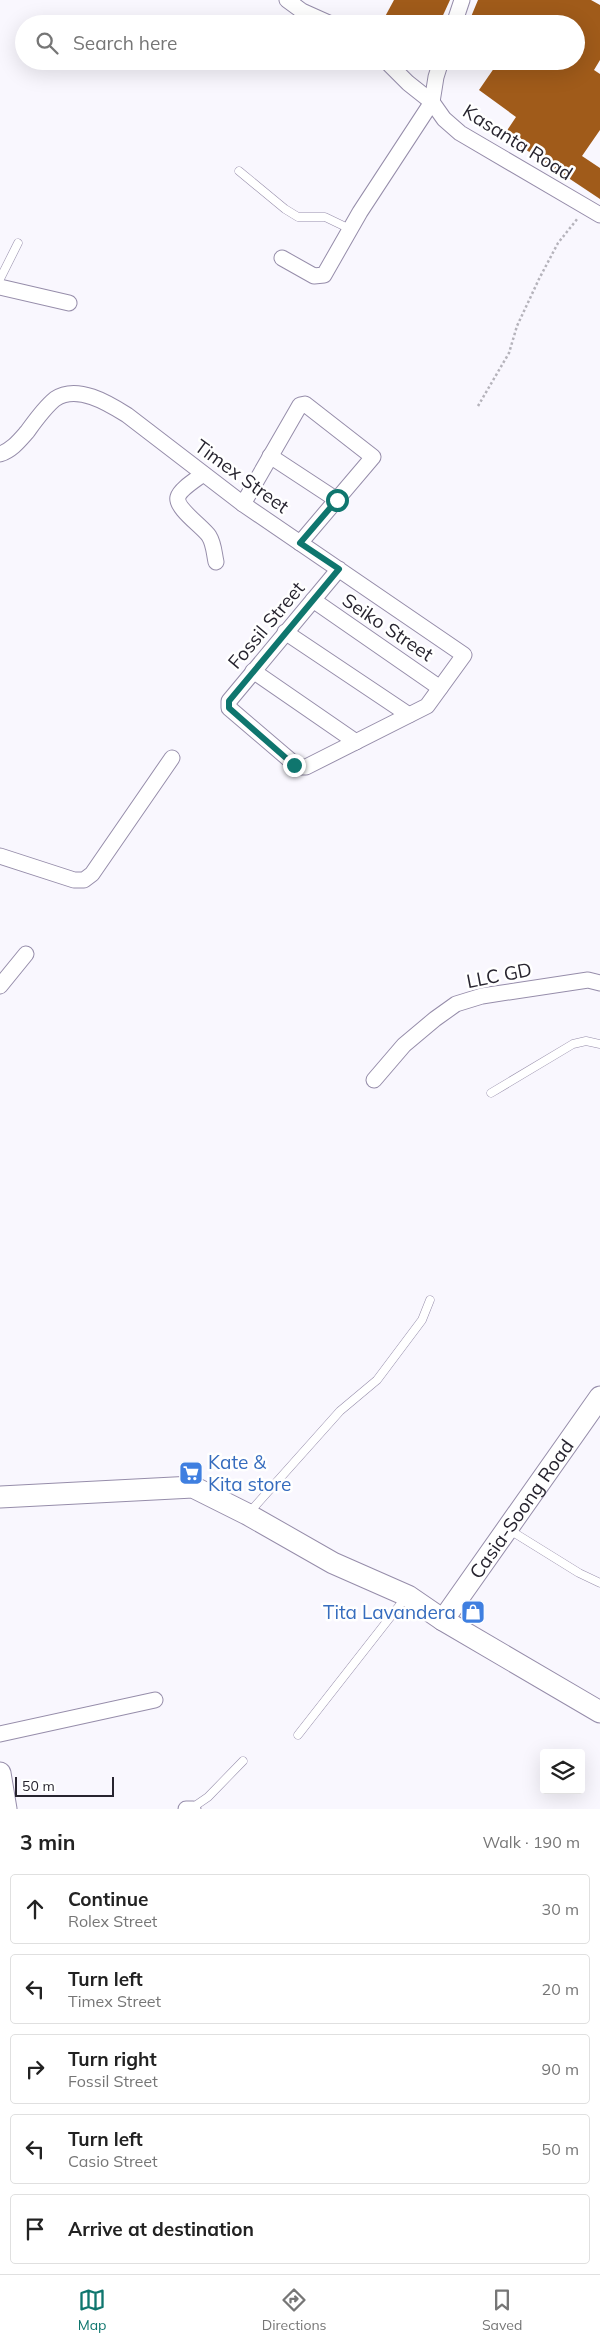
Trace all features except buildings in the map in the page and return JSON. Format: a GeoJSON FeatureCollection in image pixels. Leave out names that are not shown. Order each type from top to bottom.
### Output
{"type":"FeatureCollection","features":[{"type":"Feature","properties":{"kind":"street"},"geometry":{"type":"LineString","coordinates":[[287,0],[311,15]]}},
{"type":"Feature","properties":{"kind":"street"},"geometry":{"type":"LineString","coordinates":[[457,15],[462,0]]}},
{"type":"Feature","properties":{"kind":"street","name":"Kasanta Road"},"geometry":{"type":"LineString","coordinates":[[395,70],[432,102],[444,119],[460,133],[594,211]]}},
{"type":"Feature","properties":{"kind":"street"},"geometry":{"type":"LineString","coordinates":[[282,258],[314,276],[324,275],[350,229],[432,102],[438,70]]}},
{"type":"Feature","properties":{"kind":"street"},"geometry":{"type":"LineString","coordinates":[[0,287],[68,303]]}},
{"type":"Feature","properties":{"kind":"street","name":"Timex Street"},"geometry":{"type":"LineString","coordinates":[[0,454],[8,452],[55,400],[65,394],[87,395],[109,404],[127,415],[243,504],[464,655],[440,688]]}},
{"type":"Feature","properties":{"kind":"street"},"geometry":{"type":"LineString","coordinates":[[243,504],[300,405],[305,404],[373,457],[300,543]]}},
{"type":"Feature","properties":{"kind":"street"},"geometry":{"type":"LineString","coordinates":[[270,456],[337,500]]}},
{"type":"Feature","properties":{"kind":"street"},"geometry":{"type":"LineString","coordinates":[[204,474],[179,495],[178,501],[181,507],[208,534],[214,549],[216,562]]}},
{"type":"Feature","properties":{"kind":"street","name":"Fossil Street"},"geometry":{"type":"LineString","coordinates":[[339,569],[253,670],[229,701],[229,708],[298,767],[306,767],[356,742]]}},
{"type":"Feature","properties":{"kind":"street","name":"Seiko Street"},"geometry":{"type":"LineString","coordinates":[[313,600],[440,688]]}},
{"type":"Feature","properties":{"kind":"street"},"geometry":{"type":"LineString","coordinates":[[285,632],[409,715]]}},
{"type":"Feature","properties":{"kind":"street"},"geometry":{"type":"LineString","coordinates":[[253,670],[356,742],[427,706],[440,688]]}},
{"type":"Feature","properties":{"kind":"street"},"geometry":{"type":"LineString","coordinates":[[0,856],[74,880],[84,880],[92,874],[172,758]]}},
{"type":"Feature","properties":{"kind":"street"},"geometry":{"type":"LineString","coordinates":[[0,986],[26,954]]}},
{"type":"Feature","properties":{"kind":"street","name":"LLC GD"},"geometry":{"type":"LineString","coordinates":[[374,1080],[404,1045],[456,1004],[482,996],[588,980],[600,983]]}},
{"type":"Feature","properties":{"kind":"street","name":"Casia-Soong Road"},"geometry":{"type":"LineString","coordinates":[[443,1620],[600,1397]]}},
{"type":"Feature","properties":{"kind":"street"},"geometry":{"type":"LineString","coordinates":[[0,1497],[193,1487],[247,1514],[333,1563],[408,1596],[443,1620],[600,1712]]}},
{"type":"Feature","properties":{"kind":"street"},"geometry":{"type":"LineString","coordinates":[[0,1734],[155,1700]]}},
{"type":"Feature","properties":{"kind":"street"},"geometry":{"type":"LineString","coordinates":[[0,1773],[6,1809]]}},
{"type":"Feature","properties":{"kind":"lane"},"geometry":{"type":"LineString","coordinates":[[239,171],[285,209],[298,217],[325,217],[350,229]]}},
{"type":"Feature","properties":{"kind":"lane"},"geometry":{"type":"LineString","coordinates":[[0,279],[18,242]]}},
{"type":"Feature","properties":{"kind":"lane"},"geometry":{"type":"LineString","coordinates":[[491,1093],[573,1044],[586,1041],[600,1044]]}},
{"type":"Feature","properties":{"kind":"lane"},"geometry":{"type":"LineString","coordinates":[[247,1514],[340,1411],[378,1380],[422,1320],[430,1300]]}},
{"type":"Feature","properties":{"kind":"lane"},"geometry":{"type":"LineString","coordinates":[[508,1529],[579,1573],[600,1583]]}},
{"type":"Feature","properties":{"kind":"lane"},"geometry":{"type":"LineString","coordinates":[[298,1736],[408,1596]]}},
{"type":"Feature","properties":{"kind":"lane"},"geometry":{"type":"LineString","coordinates":[[190,1809],[208,1797],[243,1761]]}},
{"type":"Feature","properties":{"kind":"path"},"geometry":{"type":"LineString","coordinates":[[478,406],[509,353],[517,326],[558,243],[594,211]]}},
{"type":"Feature","properties":{"kind":"place","name":"Kate & Kita store"},"geometry":{"type":"Point","coordinates":[191,1473]}},
{"type":"Feature","properties":{"kind":"place","name":"Tita Lavandera"},"geometry":{"type":"Point","coordinates":[473,1612]}},
{"type":"Feature","properties":{"kind":"route"},"geometry":{"type":"LineString","coordinates":[[294,765],[229,708],[229,701],[339,569],[300,543],[337,500]]}}]}
